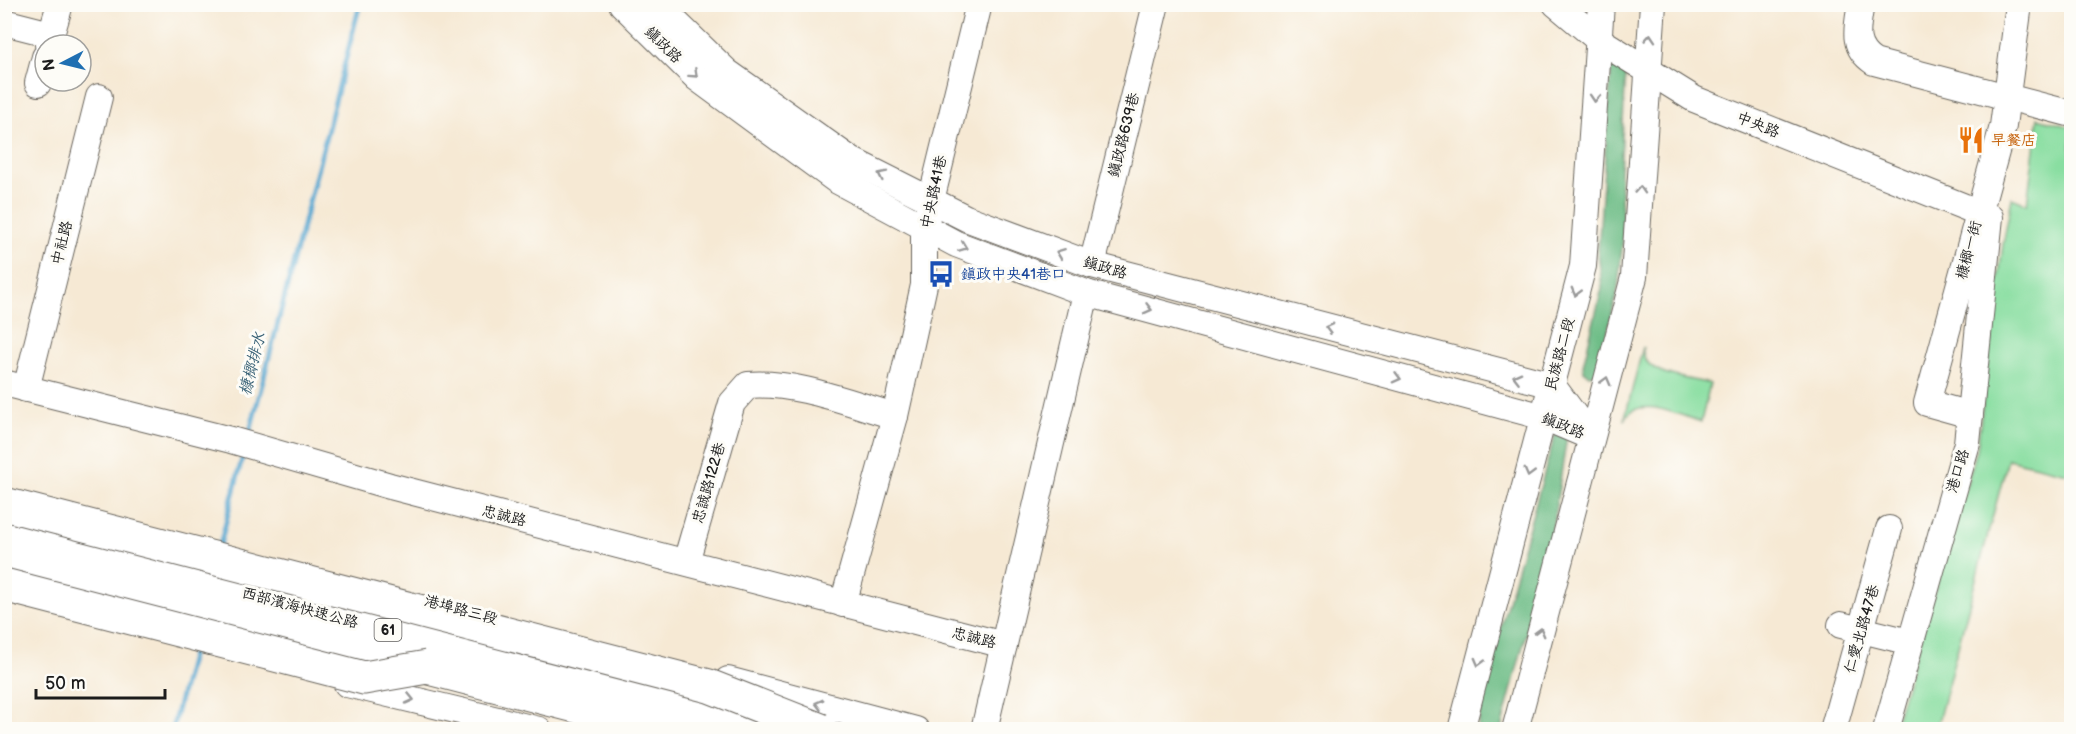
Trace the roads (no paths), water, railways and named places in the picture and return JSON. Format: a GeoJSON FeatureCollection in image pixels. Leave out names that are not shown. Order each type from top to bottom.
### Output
{"type":"FeatureCollection","features":[{"type":"Feature","properties":{"kind":"highway"},"geometry":{"type":"LineString","coordinates":[[4,504],[709,686],[822,729]]}},
{"type":"Feature","properties":{"kind":"highway","name":"西部濱海快速公路"},"geometry":{"type":"LineString","coordinates":[[4,531],[771,729]]}},
{"type":"Feature","properties":{"kind":"highway","name":"西部濱海快速公路"},"geometry":{"type":"LineString","coordinates":[[4,558],[668,729]]}},
{"type":"Feature","properties":{"kind":"highway"},"geometry":{"type":"LineString","coordinates":[[4,585],[364,678],[427,667]]}},
{"type":"Feature","properties":{"kind":"street"},"geometry":{"type":"LineString","coordinates":[[52,33],[60,4]]}},
{"type":"Feature","properties":{"kind":"street","name":"鎮政路"},"geometry":{"type":"LineString","coordinates":[[622,4],[697,78],[836,180],[924,229],[956,244],[1086,292],[1544,417],[1591,437]]}},
{"type":"Feature","properties":{"kind":"street","name":"鎮政路"},"geometry":{"type":"LineString","coordinates":[[657,4],[727,72],[851,160],[966,218],[1092,265],[1552,386],[1591,437]]}},
{"type":"Feature","properties":{"kind":"street","name":"中央路41巷"},"geometry":{"type":"LineString","coordinates":[[843,604],[895,416],[924,285],[924,229],[979,4]]}},
{"type":"Feature","properties":{"kind":"street","name":"鎮政路639巷"},"geometry":{"type":"LineString","coordinates":[[1092,265],[1156,4]]}},
{"type":"Feature","properties":{"kind":"street","name":"中央路"},"geometry":{"type":"LineString","coordinates":[[1556,4],[1599,40],[1694,99],[1978,213]]}},
{"type":"Feature","properties":{"kind":"street","name":"民族路二段"},"geometry":{"type":"LineString","coordinates":[[1461,729],[1583,266],[1601,4]]}},
{"type":"Feature","properties":{"kind":"street"},"geometry":{"type":"LineString","coordinates":[[1515,729],[1634,277],[1653,4]]}},
{"type":"Feature","properties":{"kind":"street"},"geometry":{"type":"LineString","coordinates":[[1861,4],[1856,41],[1859,49],[1874,62],[2072,114]]}},
{"type":"Feature","properties":{"kind":"street","name":"槺榔一街"},"geometry":{"type":"LineString","coordinates":[[1970,415],[1927,403],[2002,126],[2019,4]]}},
{"type":"Feature","properties":{"kind":"street"},"geometry":{"type":"LineString","coordinates":[[4,22],[33,37]]}},
{"type":"Feature","properties":{"kind":"street","name":"中社路"},"geometry":{"type":"LineString","coordinates":[[15,386],[99,96]]}},
{"type":"Feature","properties":{"kind":"street","name":"港口路"},"geometry":{"type":"LineString","coordinates":[[1886,729],[1967,443],[1990,217],[1978,213]]}},
{"type":"Feature","properties":{"kind":"street"},"geometry":{"type":"LineString","coordinates":[[984,729],[1086,292]]}},
{"type":"Feature","properties":{"kind":"street","name":"忠誠路122巷"},"geometry":{"type":"LineString","coordinates":[[686,562],[732,404],[748,385],[766,383],[895,416]]}},
{"type":"Feature","properties":{"kind":"street","name":"忠誠路"},"geometry":{"type":"LineString","coordinates":[[15,386],[263,448],[390,486],[1004,645]]}},
{"type":"Feature","properties":{"kind":"street","name":"港埠路三段"},"geometry":{"type":"LineString","coordinates":[[4,491],[916,729]]}},
{"type":"Feature","properties":{"kind":"street","name":"港埠路三段"},"geometry":{"type":"LineString","coordinates":[[4,518],[822,729]]}},
{"type":"Feature","properties":{"kind":"street","name":"仁愛北路47巷"},"geometry":{"type":"LineString","coordinates":[[1833,729],[1851,628],[1889,529]]}},
{"type":"Feature","properties":{"kind":"street"},"geometry":{"type":"LineString","coordinates":[[4,571],[616,729]]}},
{"type":"Feature","properties":{"kind":"street"},"geometry":{"type":"LineString","coordinates":[[4,598],[210,651],[539,729]]}},
{"type":"Feature","properties":{"kind":"street"},"geometry":{"type":"LineString","coordinates":[[1851,628],[1910,642]]}},
{"type":"Feature","properties":{"kind":"waterway","name":"槺榔排水"},"geometry":{"type":"LineString","coordinates":[[248,439],[360,4]]}},
{"type":"Feature","properties":{"kind":"waterway","name":"槺榔排水"},"geometry":{"type":"LineString","coordinates":[[219,549],[244,451]]}},
{"type":"Feature","properties":{"kind":"waterway","name":"槺榔排水"},"geometry":{"type":"LineString","coordinates":[[172,730],[194,645]]}},
{"type":"Feature","properties":{"kind":"place","name":"早餐店"},"geometry":{"type":"Point","coordinates":[1971,140]}},
{"type":"Feature","properties":{"kind":"place","name":"鎮政中央41巷口"},"geometry":{"type":"Point","coordinates":[941,274]}}]}
